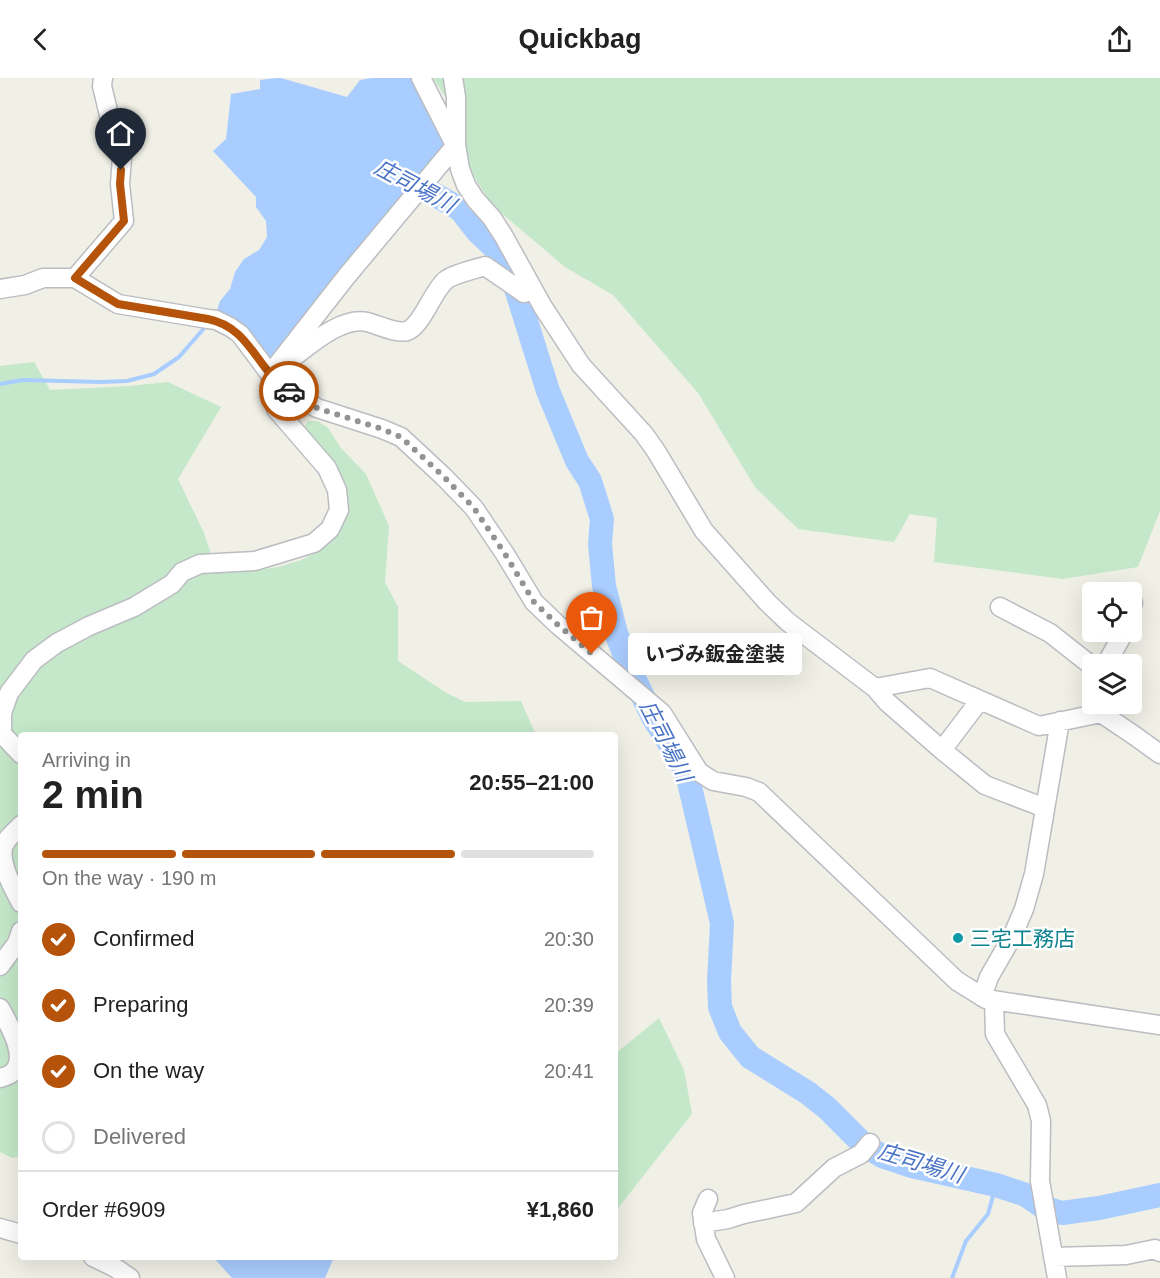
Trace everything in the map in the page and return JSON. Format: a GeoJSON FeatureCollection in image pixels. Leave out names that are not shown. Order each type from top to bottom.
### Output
{"type":"FeatureCollection","features":[{"type":"Feature","properties":{"kind":"street"},"geometry":{"type":"LineString","coordinates":[[75,278],[124,221],[120,184],[122,157],[128,132],[109,115],[102,86],[103,78]]}},
{"type":"Feature","properties":{"kind":"street"},"geometry":{"type":"LineString","coordinates":[[421,78],[456,146]]}},
{"type":"Feature","properties":{"kind":"street"},"geometry":{"type":"LineString","coordinates":[[453,78],[456,97],[456,146],[460,169],[466,185],[503,235],[543,307],[581,365],[644,434],[704,531],[767,602],[788,622],[874,688],[942,750],[986,785],[1045,808]]}},
{"type":"Feature","properties":{"kind":"street"},"geometry":{"type":"LineString","coordinates":[[18,751],[2,734],[2,713],[9,693],[34,660],[57,643],[142,602],[172,584],[182,572],[200,564],[255,561],[314,543],[330,529],[339,510],[337,490],[327,468],[276,409],[270,374],[346,277],[456,146]]}},
{"type":"Feature","properties":{"kind":"street"},"geometry":{"type":"LineString","coordinates":[[270,374],[342,324],[364,321],[407,331],[415,326],[447,278],[475,269],[485,266],[524,293],[534,290]]}},
{"type":"Feature","properties":{"kind":"street"},"geometry":{"type":"LineString","coordinates":[[0,289],[26,285],[43,278],[75,278],[118,304],[212,320],[230,327],[240,334],[270,374],[285,388],[317,408],[401,437],[474,508],[534,602],[662,713],[699,772],[712,781],[746,787],[759,792],[957,981],[988,999],[1160,1025]]}},
{"type":"Feature","properties":{"kind":"street"},"geometry":{"type":"LineString","coordinates":[[1000,607],[1050,633],[1082,658]]}},
{"type":"Feature","properties":{"kind":"street"},"geometry":{"type":"LineString","coordinates":[[874,688],[930,678],[1039,726],[1082,714]]}},
{"type":"Feature","properties":{"kind":"street"},"geometry":{"type":"LineString","coordinates":[[942,750],[980,700]]}},
{"type":"Feature","properties":{"kind":"street"},"geometry":{"type":"LineString","coordinates":[[1108,714],[1160,754]]}},
{"type":"Feature","properties":{"kind":"street"},"geometry":{"type":"LineString","coordinates":[[1057,1278],[1040,1181],[1041,1121],[1037,1105],[994,1034],[988,999],[989,977],[1012,937],[1024,909],[1034,874],[1060,721]]}},
{"type":"Feature","properties":{"kind":"street"},"geometry":{"type":"LineString","coordinates":[[18,828],[3,849],[4,870],[18,897]]}},
{"type":"Feature","properties":{"kind":"street"},"geometry":{"type":"LineString","coordinates":[[0,966],[18,938]]}},
{"type":"Feature","properties":{"kind":"street"},"geometry":{"type":"LineString","coordinates":[[0,1008],[16,1040],[18,1055]]}},
{"type":"Feature","properties":{"kind":"street"},"geometry":{"type":"LineString","coordinates":[[0,1078],[13,1073],[18,1065]]}},
{"type":"Feature","properties":{"kind":"street"},"geometry":{"type":"LineString","coordinates":[[703,1223],[796,1203],[834,1168],[861,1155],[870,1143]]}},
{"type":"Feature","properties":{"kind":"street"},"geometry":{"type":"LineString","coordinates":[[708,1199],[702,1213],[706,1239],[725,1278]]}},
{"type":"Feature","properties":{"kind":"street"},"geometry":{"type":"LineString","coordinates":[[0,1228],[18,1233]]}},
{"type":"Feature","properties":{"kind":"street"},"geometry":{"type":"LineString","coordinates":[[1053,1257],[1126,1255],[1155,1249],[1160,1252]]}},
{"type":"Feature","properties":{"kind":"street"},"geometry":{"type":"LineString","coordinates":[[99,1260],[130,1278]]}},
{"type":"Feature","properties":{"kind":"green space"},"geometry":{"type":"Polygon","coordinates":[[[433,78],[1160,78],[1160,511],[1138,567],[1063,579],[934,562],[937,518],[910,514],[894,542],[798,529],[755,487],[698,393],[613,295],[565,267],[493,206],[469,169],[463,124],[433,78]]]}},
{"type":"Feature","properties":{"kind":"green space"},"geometry":{"type":"Polygon","coordinates":[[[34,362],[50,390],[168,382],[221,407],[178,479],[204,533],[212,557],[230,569],[256,570],[279,567],[301,560],[320,551],[338,534],[347,509],[334,469],[304,427],[308,421],[318,421],[328,428],[341,448],[366,474],[389,526],[385,582],[398,607],[398,661],[445,692],[465,702],[521,701],[535,732],[18,732],[18,1157],[12,1158],[0,1152],[0,366],[34,362]]]}},
{"type":"Feature","properties":{"kind":"green space"},"geometry":{"type":"Polygon","coordinates":[[[659,1018],[684,1070],[692,1114],[618,1208],[618,1052],[659,1018]]]}},
{"type":"Feature","properties":{"kind":"water"},"geometry":{"type":"Polygon","coordinates":[[[276,78],[347,97],[360,80],[415,78],[445,144],[269,360],[216,313],[220,301],[230,289],[235,272],[244,259],[259,250],[267,237],[266,221],[256,207],[256,197],[213,151],[226,139],[231,94],[260,89],[260,80],[276,78]]]}},
{"type":"Feature","properties":{"kind":"water"},"geometry":{"type":"Polygon","coordinates":[[[216,1260],[333,1260],[325,1278],[232,1278],[216,1260]]]}},
{"type":"Feature","properties":{"kind":"waterway","name":"庄司場川"},"geometry":{"type":"LineString","coordinates":[[402,176],[460,209],[478,232],[497,250],[513,279],[548,391],[577,461],[590,481],[602,519],[600,544],[604,586],[616,633],[632,674],[653,717],[680,760],[688,778],[722,923],[720,1007],[730,1032],[750,1057],[808,1093],[827,1108],[865,1146],[882,1156],[912,1166],[996,1185],[1026,1195],[1045,1208],[1062,1213],[1160,1195]]}},
{"type":"Feature","properties":{"kind":"waterway"},"geometry":{"type":"LineString","coordinates":[[0,384],[23,380],[127,381],[154,374],[179,357],[206,326]]}},
{"type":"Feature","properties":{"kind":"waterway"},"geometry":{"type":"LineString","coordinates":[[952,1278],[966,1241],[988,1214],[996,1185]]}},
{"type":"Feature","properties":{"kind":"way so far"},"geometry":{"type":"LineString","coordinates":[[289,391],[317,408],[401,437],[474,508],[534,602],[592,654]]}},
{"type":"Feature","properties":{"kind":"place","name":"いづみ鈑金塗装"},"geometry":{"type":"Point","coordinates":[592,654]}},
{"type":"Feature","properties":{"kind":"place","name":"三宅工務店"},"geometry":{"type":"Point","coordinates":[958,938]}},
{"type":"Feature","properties":{"kind":"route"},"geometry":{"type":"LineString","coordinates":[[121,170],[120,184],[124,221],[75,278],[118,304],[216,320],[230,327],[240,334],[270,374],[289,391]]}}]}
